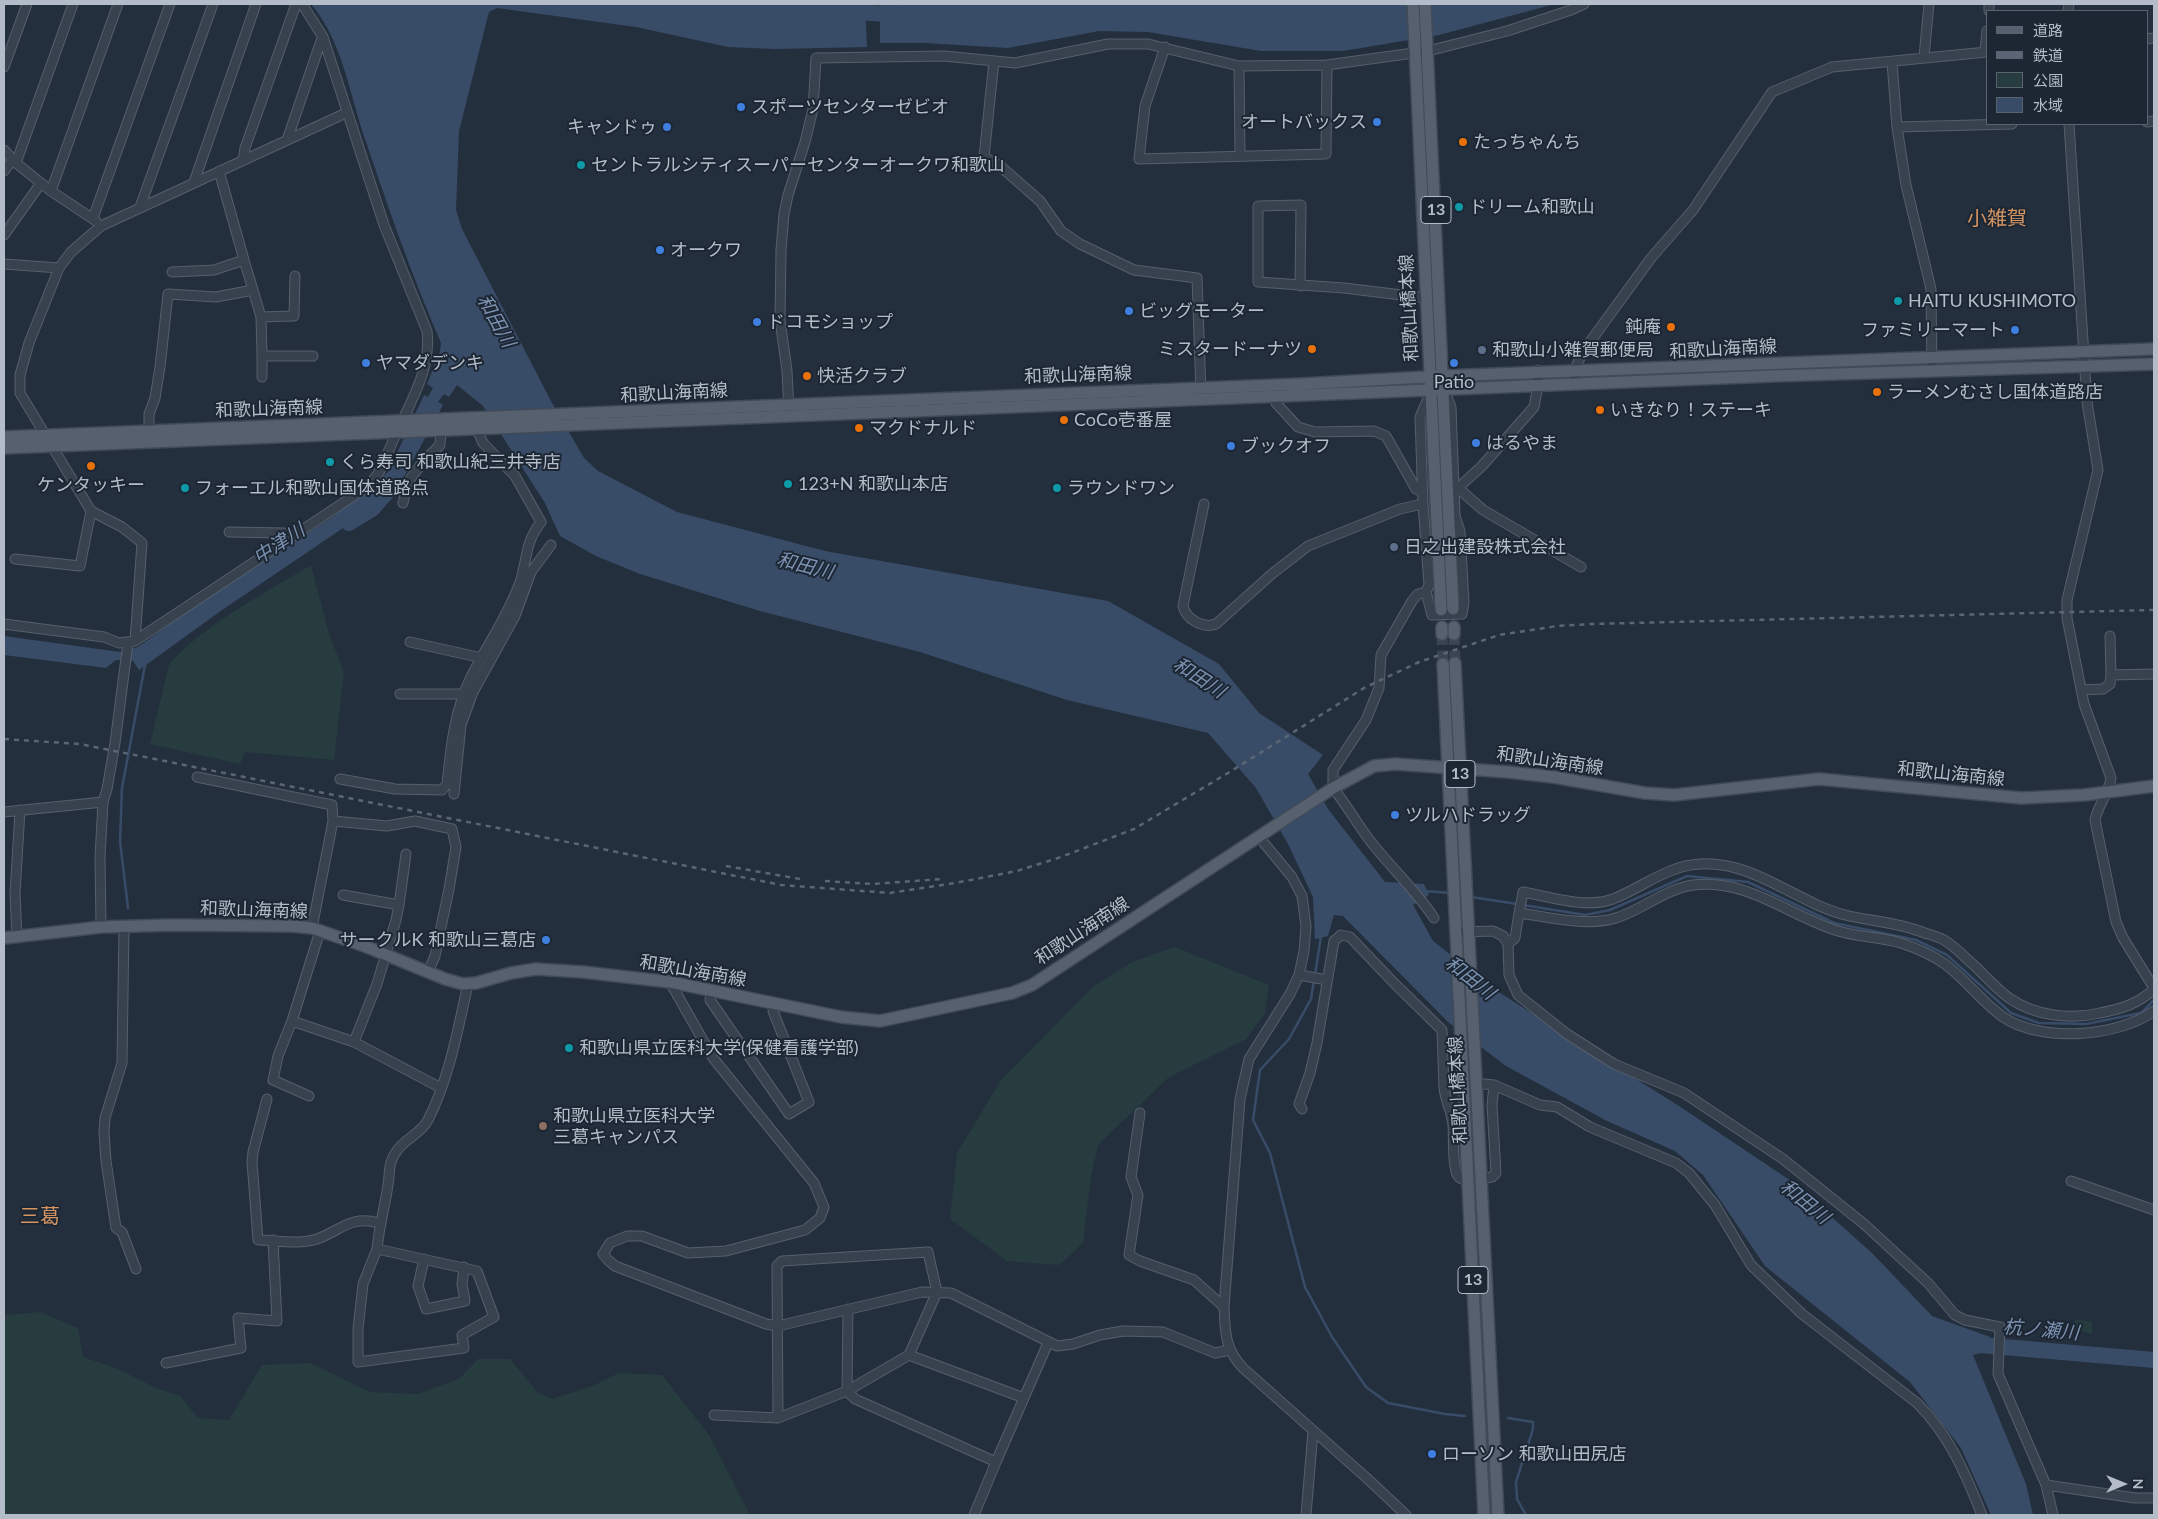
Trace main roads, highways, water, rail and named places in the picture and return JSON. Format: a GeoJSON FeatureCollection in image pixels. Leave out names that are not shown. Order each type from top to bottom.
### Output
{"type":"FeatureCollection","features":[{"type":"Feature","properties":{"kind":"main road","name":"和歌山橋本線"},"geometry":{"type":"LineString","coordinates":[[1413,4],[1441,610]]}},
{"type":"Feature","properties":{"kind":"main road","name":"和歌山橋本線"},"geometry":{"type":"LineString","coordinates":[[1426,4],[1453,609]]}},
{"type":"Feature","properties":{"kind":"main road","name":"和歌山海南線"},"geometry":{"type":"LineString","coordinates":[[1275,391],[1443,376],[1538,371],[1574,372],[2154,349]]}},
{"type":"Feature","properties":{"kind":"main road","name":"和歌山海南線"},"geometry":{"type":"LineString","coordinates":[[4,437],[46,435],[149,436],[441,426],[479,424],[568,414],[789,410],[1275,391],[1431,391],[1932,370],[2154,364]]}},
{"type":"Feature","properties":{"kind":"main road","name":"和歌山海南線"},"geometry":{"type":"LineString","coordinates":[[479,424],[575,425],[789,410]]}},
{"type":"Feature","properties":{"kind":"main road","name":"和歌山海南線"},"geometry":{"type":"LineString","coordinates":[[4,448],[52,446],[149,436]]}},
{"type":"Feature","properties":{"kind":"main road","name":"和歌山橋本線"},"geometry":{"type":"LineString","coordinates":[[1456,663],[1460,768],[1460,884],[1454,903],[1461,1044],[1474,1179],[1498,1515]]}},
{"type":"Feature","properties":{"kind":"main road","name":"和歌山橋本線"},"geometry":{"type":"LineString","coordinates":[[1443,664],[1448,767],[1460,884],[1467,904],[1473,1052],[1474,1179],[1484,1515]]}},
{"type":"Feature","properties":{"kind":"main road","name":"和歌山海南線"},"geometry":{"type":"LineString","coordinates":[[4,938],[101,928],[260,924],[316,930],[386,953],[445,979],[468,984],[536,969],[584,972],[670,982],[841,1017],[880,1021],[1012,993],[1032,985],[1330,790],[1374,766],[1407,764],[1535,775],[1645,793],[1674,795],[1819,779],[2021,798],[2084,794],[2154,786]]}},
{"type":"Feature","properties":{"kind":"water","name":"和田川"},"geometry":{"type":"Polygon","coordinates":[[[311,4],[865,4],[867,47],[775,49],[728,47],[636,27],[497,8],[489,12],[459,131],[456,210],[462,229],[552,403],[584,458],[598,471],[677,512],[825,551],[1108,601],[1219,664],[1259,713],[1323,755],[1308,774],[1328,809],[1385,882],[1424,884],[1429,895],[1413,905],[1433,941],[1497,991],[1679,1106],[1791,1181],[1872,1253],[1932,1316],[1990,1337],[1990,1351],[1973,1355],[2026,1484],[2033,1515],[1991,1515],[1961,1448],[1910,1382],[1765,1266],[1703,1175],[1675,1151],[1607,1121],[1506,1066],[1448,1022],[1343,916],[1334,915],[1328,936],[1315,939],[1313,897],[1288,844],[1256,788],[1208,733],[1067,700],[920,652],[760,611],[640,574],[596,556],[560,536],[545,503],[483,406],[457,385],[449,397],[444,394],[438,402],[443,405],[405,475],[383,501],[222,610],[139,670],[133,661],[116,660],[106,668],[4,655],[4,636],[120,652],[138,647],[198,604],[334,516],[388,472],[424,395],[428,397],[433,388],[427,384],[440,352],[441,343],[390,212],[337,49],[330,33],[311,4]]]}},
{"type":"Feature","properties":{"kind":"water"},"geometry":{"type":"Polygon","coordinates":[[[880,4],[1555,4],[1439,35],[1343,51],[1261,51],[1148,32],[1099,31],[1008,48],[925,43],[880,43],[880,4]]]}},
{"type":"Feature","properties":{"kind":"waterway"},"geometry":{"type":"LineString","coordinates":[[804,4],[827,10],[901,15]]}},
{"type":"Feature","properties":{"kind":"waterway","name":"中津川"},"geometry":{"type":"LineString","coordinates":[[349,523],[372,509],[387,492]]}},
{"type":"Feature","properties":{"kind":"waterway"},"geometry":{"type":"LineString","coordinates":[[128,908],[120,841],[122,788],[145,665]]}},
{"type":"Feature","properties":{"kind":"waterway"},"geometry":{"type":"LineString","coordinates":[[1523,905],[1585,915],[1610,910],[1687,876],[1748,882],[1834,923],[1916,940],[1947,955],[2011,1013],[2039,1023],[2086,1024],[2141,1013],[2154,1000]]}},
{"type":"Feature","properties":{"kind":"waterway"},"geometry":{"type":"LineString","coordinates":[[1424,891],[1451,893]]}},
{"type":"Feature","properties":{"kind":"waterway"},"geometry":{"type":"LineString","coordinates":[[1471,897],[1517,904]]}},
{"type":"Feature","properties":{"kind":"waterway"},"geometry":{"type":"LineString","coordinates":[[1315,975],[1321,936]]}},
{"type":"Feature","properties":{"kind":"waterway"},"geometry":{"type":"LineString","coordinates":[[1314,980],[1311,999],[1289,1039],[1260,1070],[1253,1120],[1270,1153],[1305,1287],[1332,1337],[1366,1387],[1388,1403],[1465,1416]]}},
{"type":"Feature","properties":{"kind":"waterway","name":"杭ノ瀬川"},"geometry":{"type":"LineString","coordinates":[[1969,1344],[2154,1360]]}},
{"type":"Feature","properties":{"kind":"waterway"},"geometry":{"type":"LineString","coordinates":[[1508,1418],[1533,1422],[1533,1429],[1516,1482],[1517,1499],[1526,1515]]}},
{"type":"Feature","properties":{"kind":"tunnel"},"geometry":{"type":"LineString","coordinates":[[1442,634],[1443,664]]}},
{"type":"Feature","properties":{"kind":"tunnel"},"geometry":{"type":"LineString","coordinates":[[1454,634],[1455,663]]}},
{"type":"Feature","properties":{"kind":"railway"},"geometry":{"type":"LineString","coordinates":[[4,739],[80,744],[781,885],[890,893],[1017,871],[1061,857],[1134,829],[1364,688],[1419,662],[1499,635],[1557,626],[1591,624],[2154,610]]}},
{"type":"Feature","properties":{"kind":"railway"},"geometry":{"type":"LineString","coordinates":[[726,866],[800,879]]}},
{"type":"Feature","properties":{"kind":"railway"},"geometry":{"type":"LineString","coordinates":[[825,881],[872,884],[942,879]]}},
{"type":"Feature","properties":{"kind":"place","name":"スポーツセンターゼビオ"},"geometry":{"type":"Point","coordinates":[741,107]}},
{"type":"Feature","properties":{"kind":"place","name":"オートバックス"},"geometry":{"type":"Point","coordinates":[1377,122]}},
{"type":"Feature","properties":{"kind":"place","name":"キャンドゥ"},"geometry":{"type":"Point","coordinates":[667,127]}},
{"type":"Feature","properties":{"kind":"place","name":"たっちゃんち"},"geometry":{"type":"Point","coordinates":[1463,142]}},
{"type":"Feature","properties":{"kind":"place","name":"セントラルシティスーパーセンターオークワ和歌山"},"geometry":{"type":"Point","coordinates":[581,165]}},
{"type":"Feature","properties":{"kind":"place","name":"ドリーム和歌山"},"geometry":{"type":"Point","coordinates":[1459,207]}},
{"type":"Feature","properties":{"kind":"place","name":"オークワ"},"geometry":{"type":"Point","coordinates":[660,250]}},
{"type":"Feature","properties":{"kind":"place","name":"HAITU KUSHIMOTO"},"geometry":{"type":"Point","coordinates":[1898,301]}},
{"type":"Feature","properties":{"kind":"place","name":"ビッグモーター"},"geometry":{"type":"Point","coordinates":[1129,311]}},
{"type":"Feature","properties":{"kind":"place","name":"ドコモショップ"},"geometry":{"type":"Point","coordinates":[757,322]}},
{"type":"Feature","properties":{"kind":"place","name":"鈍庵"},"geometry":{"type":"Point","coordinates":[1671,327]}},
{"type":"Feature","properties":{"kind":"place","name":"ファミリーマート"},"geometry":{"type":"Point","coordinates":[2015,330]}},
{"type":"Feature","properties":{"kind":"place","name":"ミスタードーナツ"},"geometry":{"type":"Point","coordinates":[1312,349]}},
{"type":"Feature","properties":{"kind":"place","name":"和歌山小雑賀郵便局"},"geometry":{"type":"Point","coordinates":[1482,350]}},
{"type":"Feature","properties":{"kind":"place","name":"ヤマダデンキ"},"geometry":{"type":"Point","coordinates":[366,363]}},
{"type":"Feature","properties":{"kind":"place","name":"Patio"},"geometry":{"type":"Point","coordinates":[1454,363]}},
{"type":"Feature","properties":{"kind":"place","name":"快活クラブ"},"geometry":{"type":"Point","coordinates":[807,376]}},
{"type":"Feature","properties":{"kind":"place","name":"ラーメンむさし国体道路店"},"geometry":{"type":"Point","coordinates":[1877,392]}},
{"type":"Feature","properties":{"kind":"place","name":"いきなり！ステーキ"},"geometry":{"type":"Point","coordinates":[1600,410]}},
{"type":"Feature","properties":{"kind":"place","name":"CoCo壱番屋"},"geometry":{"type":"Point","coordinates":[1064,420]}},
{"type":"Feature","properties":{"kind":"place","name":"マクドナルド"},"geometry":{"type":"Point","coordinates":[859,428]}},
{"type":"Feature","properties":{"kind":"place","name":"はるやま"},"geometry":{"type":"Point","coordinates":[1476,443]}},
{"type":"Feature","properties":{"kind":"place","name":"ブックオフ"},"geometry":{"type":"Point","coordinates":[1231,446]}},
{"type":"Feature","properties":{"kind":"place","name":"くら寿司 和歌山紀三井寺店"},"geometry":{"type":"Point","coordinates":[330,462]}},
{"type":"Feature","properties":{"kind":"place","name":"ケンタッキー"},"geometry":{"type":"Point","coordinates":[91,466]}},
{"type":"Feature","properties":{"kind":"place","name":"123+N 和歌山本店"},"geometry":{"type":"Point","coordinates":[788,484]}},
{"type":"Feature","properties":{"kind":"place","name":"フォーエル和歌山国体道路点"},"geometry":{"type":"Point","coordinates":[185,488]}},
{"type":"Feature","properties":{"kind":"place","name":"ラウンドワン"},"geometry":{"type":"Point","coordinates":[1057,488]}},
{"type":"Feature","properties":{"kind":"place","name":"日之出建設株式会社"},"geometry":{"type":"Point","coordinates":[1394,547]}},
{"type":"Feature","properties":{"kind":"place","name":"ツルハドラッグ"},"geometry":{"type":"Point","coordinates":[1395,815]}},
{"type":"Feature","properties":{"kind":"place","name":"サークルK 和歌山三葛店"},"geometry":{"type":"Point","coordinates":[546,940]}},
{"type":"Feature","properties":{"kind":"place","name":"和歌山県立医科大学(保健看護学部)"},"geometry":{"type":"Point","coordinates":[569,1048]}},
{"type":"Feature","properties":{"kind":"place","name":"和歌山県立医科大学 三葛キャンパス"},"geometry":{"type":"Point","coordinates":[543,1126]}},
{"type":"Feature","properties":{"kind":"place","name":"ローソン 和歌山田尻店"},"geometry":{"type":"Point","coordinates":[1432,1454]}},
{"type":"Feature","properties":{"kind":"district","name":"小雑賀"},"geometry":{"type":"Point","coordinates":[1997,219]}},
{"type":"Feature","properties":{"kind":"district","name":"三葛"},"geometry":{"type":"Point","coordinates":[40,1217]}}]}
